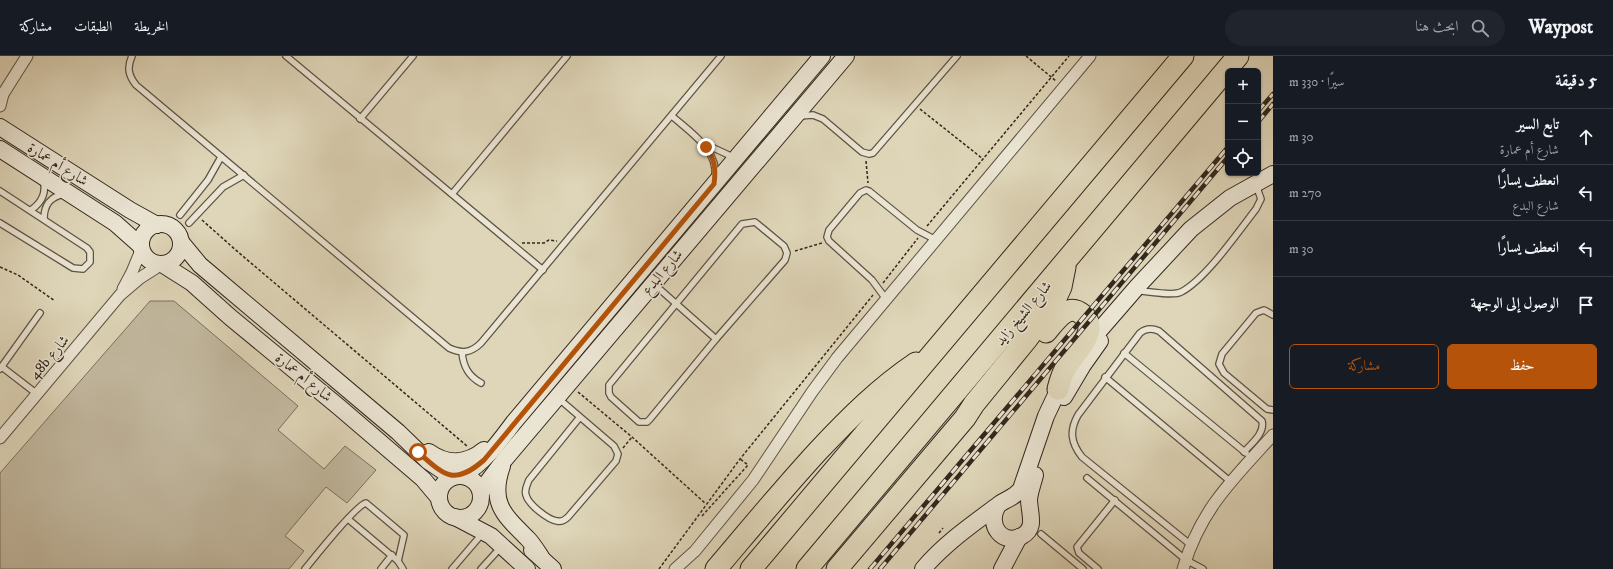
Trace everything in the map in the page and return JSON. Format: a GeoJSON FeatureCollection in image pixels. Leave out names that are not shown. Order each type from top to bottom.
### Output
{"type":"FeatureCollection","features":[{"type":"Feature","properties":{"kind":"highway"},"geometry":{"type":"LineString","coordinates":[[751,569],[1183,56]]}},
{"type":"Feature","properties":{"kind":"highway","name":"شارع الشيخ زايد"},"geometry":{"type":"LineString","coordinates":[[807,569],[1238,56]]}},
{"type":"Feature","properties":{"kind":"highway"},"geometry":{"type":"LineString","coordinates":[[837,569],[965,418],[974,404],[1027,339],[1054,302],[1061,287],[1066,262]]}},
{"type":"Feature","properties":{"kind":"highway"},"geometry":{"type":"LineString","coordinates":[[965,418],[978,408],[1016,370],[1061,314],[1065,312],[1080,312],[1087,319],[1089,324],[1088,334],[1066,367],[1058,389]]}},
{"type":"Feature","properties":{"kind":"highway"},"geometry":{"type":"LineString","coordinates":[[716,569],[781,492],[852,415],[891,380],[935,352]]}},
{"type":"Feature","properties":{"kind":"street"},"geometry":{"type":"LineString","coordinates":[[0,106],[3,91],[27,56]]}},
{"type":"Feature","properties":{"kind":"street","name":"شارع البدع"},"geometry":{"type":"LineString","coordinates":[[458,476],[484,460],[514,422],[822,56]]}},
{"type":"Feature","properties":{"kind":"street","name":"شارع البدع"},"geometry":{"type":"LineString","coordinates":[[482,492],[489,480],[506,459],[846,56]]}},
{"type":"Feature","properties":{"kind":"street"},"geometry":{"type":"LineString","coordinates":[[675,569],[695,551],[753,480],[824,374],[1090,56]]}},
{"type":"Feature","properties":{"kind":"street","name":"شارع أم عمارة"},"geometry":{"type":"LineString","coordinates":[[1,125],[130,210],[157,225]]}},
{"type":"Feature","properties":{"kind":"street","name":"شارع أم عمارة"},"geometry":{"type":"LineString","coordinates":[[0,149],[115,222],[142,247]]}},
{"type":"Feature","properties":{"kind":"street"},"geometry":{"type":"LineString","coordinates":[[711,215],[714,203],[738,171],[740,165],[735,158]]}},
{"type":"Feature","properties":{"kind":"street"},"geometry":{"type":"LineString","coordinates":[[923,569],[936,554],[965,530],[1018,493],[1023,484],[1046,416],[1066,374],[1085,347],[1137,287],[1180,240],[1204,218],[1230,198],[1273,174]]}},
{"type":"Feature","properties":{"kind":"street"},"geometry":{"type":"LineString","coordinates":[[157,225],[164,225],[172,228],[178,234],[181,242],[178,254],[168,263],[162,264],[149,260],[144,254],[142,247],[145,232],[157,225]]}},
{"type":"Feature","properties":{"kind":"street","name":"شارع أم عمارة"},"geometry":{"type":"LineString","coordinates":[[181,242],[200,265],[398,432],[428,461],[458,476]]}},
{"type":"Feature","properties":{"kind":"street","name":"48b شارع"},"geometry":{"type":"LineString","coordinates":[[120,295],[132,272],[142,247]]}},
{"type":"Feature","properties":{"kind":"street"},"geometry":{"type":"LineString","coordinates":[[965,530],[980,528],[998,532],[1007,538],[1019,537],[1024,534],[1031,524],[1029,500],[1031,488],[1047,434],[1060,405],[1074,378],[1092,352],[1141,291],[1162,261]]}},
{"type":"Feature","properties":{"kind":"street","name":"شارع أم عمارة"},"geometry":{"type":"LineString","coordinates":[[162,264],[192,283],[230,317],[340,407],[423,479],[439,498]]}},
{"type":"Feature","properties":{"kind":"street","name":"48b شارع"},"geometry":{"type":"LineString","coordinates":[[0,438],[120,295],[140,278],[162,264]]}},
{"type":"Feature","properties":{"kind":"street"},"geometry":{"type":"LineString","coordinates":[[398,432],[441,459],[450,462],[460,462],[469,460],[478,455],[514,422]]}},
{"type":"Feature","properties":{"kind":"street"},"geometry":{"type":"LineString","coordinates":[[1184,564],[1191,545],[1207,514],[1220,495],[1231,482],[1248,456],[1273,435]]}},
{"type":"Feature","properties":{"kind":"street"},"geometry":{"type":"LineString","coordinates":[[506,459],[499,474],[498,483],[501,508],[511,523],[529,540],[541,557]]}},
{"type":"Feature","properties":{"kind":"street"},"geometry":{"type":"LineString","coordinates":[[527,569],[502,545],[484,532],[450,515],[442,508],[439,498],[441,488],[444,483],[458,476],[474,480],[494,516],[553,569]]}},
{"type":"Feature","properties":{"kind":"street"},"geometry":{"type":"LineString","coordinates":[[455,517],[461,518],[472,514],[480,505],[482,492]]}},
{"type":"Feature","properties":{"kind":"street"},"geometry":{"type":"LineString","coordinates":[[1003,503],[1022,502],[1027,506],[1030,512]]}},
{"type":"Feature","properties":{"kind":"street"},"geometry":{"type":"LineString","coordinates":[[1003,503],[993,518],[1003,552],[1002,569],[1019,537]]}},
{"type":"Feature","properties":{"kind":"lane"},"geometry":{"type":"LineString","coordinates":[[132,56],[129,62],[128,70],[136,85],[450,348],[458,352],[466,352],[475,349],[481,343],[722,56]]}},
{"type":"Feature","properties":{"kind":"lane"},"geometry":{"type":"LineString","coordinates":[[286,56],[543,270]]}},
{"type":"Feature","properties":{"kind":"lane"},"geometry":{"type":"LineString","coordinates":[[360,119],[413,56]]}},
{"type":"Feature","properties":{"kind":"lane"},"geometry":{"type":"LineString","coordinates":[[452,194],[567,56]]}},
{"type":"Feature","properties":{"kind":"lane"},"geometry":{"type":"LineString","coordinates":[[796,116],[813,115],[823,119],[866,154],[873,153],[957,56]]}},
{"type":"Feature","properties":{"kind":"lane"},"geometry":{"type":"LineString","coordinates":[[672,116],[700,140],[709,152],[714,162],[716,173],[714,184]]}},
{"type":"Feature","properties":{"kind":"lane"},"geometry":{"type":"LineString","coordinates":[[700,140],[735,158]]}},
{"type":"Feature","properties":{"kind":"lane"},"geometry":{"type":"LineString","coordinates":[[180,216],[208,180],[221,157]]}},
{"type":"Feature","properties":{"kind":"lane"},"geometry":{"type":"LineString","coordinates":[[31,210],[38,204],[44,194],[44,183],[41,174]]}},
{"type":"Feature","properties":{"kind":"lane"},"geometry":{"type":"LineString","coordinates":[[189,223],[223,187],[236,178],[244,176]]}},
{"type":"Feature","properties":{"kind":"lane"},"geometry":{"type":"LineString","coordinates":[[1141,291],[1180,293],[1194,283],[1212,264],[1256,209],[1261,199],[1256,183]]}},
{"type":"Feature","properties":{"kind":"lane"},"geometry":{"type":"LineString","coordinates":[[886,299],[872,280],[829,241],[827,237],[829,230],[860,193],[866,190],[869,191],[922,233],[936,240]]}},
{"type":"Feature","properties":{"kind":"lane"},"geometry":{"type":"LineString","coordinates":[[0,191],[88,248],[91,257],[87,266],[82,269],[73,268],[0,223]]}},
{"type":"Feature","properties":{"kind":"lane"},"geometry":{"type":"LineString","coordinates":[[44,219],[45,208],[51,199],[55,196],[69,192]]}},
{"type":"Feature","properties":{"kind":"lane"},"geometry":{"type":"LineString","coordinates":[[754,222],[784,246],[787,253],[785,260],[716,338],[647,422],[639,422],[611,397],[609,393],[609,385],[742,224],[754,222]]}},
{"type":"Feature","properties":{"kind":"lane"},"geometry":{"type":"LineString","coordinates":[[653,283],[716,338]]}},
{"type":"Feature","properties":{"kind":"lane"},"geometry":{"type":"LineString","coordinates":[[1273,315],[1264,310],[1256,313],[1222,354],[1219,364],[1224,373],[1267,409],[1273,410]]}},
{"type":"Feature","properties":{"kind":"lane"},"geometry":{"type":"LineString","coordinates":[[37,394],[1,368],[40,313]]}},
{"type":"Feature","properties":{"kind":"lane"},"geometry":{"type":"LineString","coordinates":[[1124,353],[1248,456],[1263,429],[1262,420],[1159,331],[1154,329],[1144,330],[1140,333],[1124,353],[1105,377],[1073,423],[1072,437],[1076,450],[1082,457],[1191,545]]}},
{"type":"Feature","properties":{"kind":"lane"},"geometry":{"type":"LineString","coordinates":[[462,352],[463,363],[469,373],[473,378],[481,383]]}},
{"type":"Feature","properties":{"kind":"lane"},"geometry":{"type":"LineString","coordinates":[[1105,377],[1231,482]]}},
{"type":"Feature","properties":{"kind":"lane"},"geometry":{"type":"LineString","coordinates":[[558,398],[614,446],[618,454],[616,461],[565,520],[560,521],[551,519],[528,500],[525,490],[527,485],[580,417]]}},
{"type":"Feature","properties":{"kind":"lane"},"geometry":{"type":"LineString","coordinates":[[1087,478],[1115,500],[1184,564],[1202,569]]}},
{"type":"Feature","properties":{"kind":"lane"},"geometry":{"type":"LineString","coordinates":[[1098,569],[1079,553],[1078,547],[1115,500]]}},
{"type":"Feature","properties":{"kind":"lane"},"geometry":{"type":"LineString","coordinates":[[305,569],[348,519],[364,503],[369,504],[404,535],[398,561]]}},
{"type":"Feature","properties":{"kind":"lane"},"geometry":{"type":"LineString","coordinates":[[348,519],[392,555],[403,569]]}},
{"type":"Feature","properties":{"kind":"lane"},"geometry":{"type":"LineString","coordinates":[[452,569],[484,532]]}},
{"type":"Feature","properties":{"kind":"lane"},"geometry":{"type":"LineString","coordinates":[[1041,534],[1083,569]]}},
{"type":"Feature","properties":{"kind":"lane"},"geometry":{"type":"LineString","coordinates":[[481,569],[502,545]]}},
{"type":"Feature","properties":{"kind":"lane"},"geometry":{"type":"LineString","coordinates":[[381,569],[392,555]]}},
{"type":"Feature","properties":{"kind":"path"},"geometry":{"type":"LineString","coordinates":[[1026,56],[1051,78],[1064,87]]}},
{"type":"Feature","properties":{"kind":"path"},"geometry":{"type":"LineString","coordinates":[[658,569],[740,459],[922,233],[1069,56]]}},
{"type":"Feature","properties":{"kind":"path"},"geometry":{"type":"LineString","coordinates":[[915,105],[983,159]]}},
{"type":"Feature","properties":{"kind":"path"},"geometry":{"type":"LineString","coordinates":[[866,154],[869,191]]}},
{"type":"Feature","properties":{"kind":"path"},"geometry":{"type":"LineString","coordinates":[[196,215],[478,455]]}},
{"type":"Feature","properties":{"kind":"path"},"geometry":{"type":"LineString","coordinates":[[516,248],[522,243],[544,243],[553,240],[557,241],[563,246]]}},
{"type":"Feature","properties":{"kind":"path"},"geometry":{"type":"LineString","coordinates":[[787,253],[829,241]]}},
{"type":"Feature","properties":{"kind":"path"},"geometry":{"type":"LineString","coordinates":[[0,267],[18,275],[55,301]]}},
{"type":"Feature","properties":{"kind":"path"},"geometry":{"type":"LineString","coordinates":[[569,385],[632,437],[707,504]]}},
{"type":"Feature","properties":{"kind":"path"},"geometry":{"type":"LineString","coordinates":[[618,454],[632,437]]}},
{"type":"Feature","properties":{"kind":"path"},"geometry":{"type":"LineString","coordinates":[[702,516],[748,465],[740,459]]}},
{"type":"Feature","properties":{"kind":"shaded area"},"geometry":{"type":"Polygon","coordinates":[[[150,301],[174,301],[298,406],[278,430],[324,469],[345,446],[376,470],[347,503],[326,487],[285,536],[304,551],[289,569],[0,569],[0,473],[150,301]]]}},
{"type":"Feature","properties":{"kind":"railway"},"geometry":{"type":"LineString","coordinates":[[1261,108],[1273,94]]}},
{"type":"Feature","properties":{"kind":"railway"},"geometry":{"type":"LineString","coordinates":[[1261,118],[1273,104]]}},
{"type":"Feature","properties":{"kind":"railway"},"geometry":{"type":"LineString","coordinates":[[870,569],[1225,151]]}},
{"type":"Feature","properties":{"kind":"railway"},"geometry":{"type":"LineString","coordinates":[[880,569],[1225,161]]}},
{"type":"Feature","properties":{"kind":"route"},"geometry":{"type":"LineString","coordinates":[[418,452],[433,465],[452,477],[463,476],[484,460],[514,422],[714,184],[716,167],[712,156],[706,147]]}}]}
